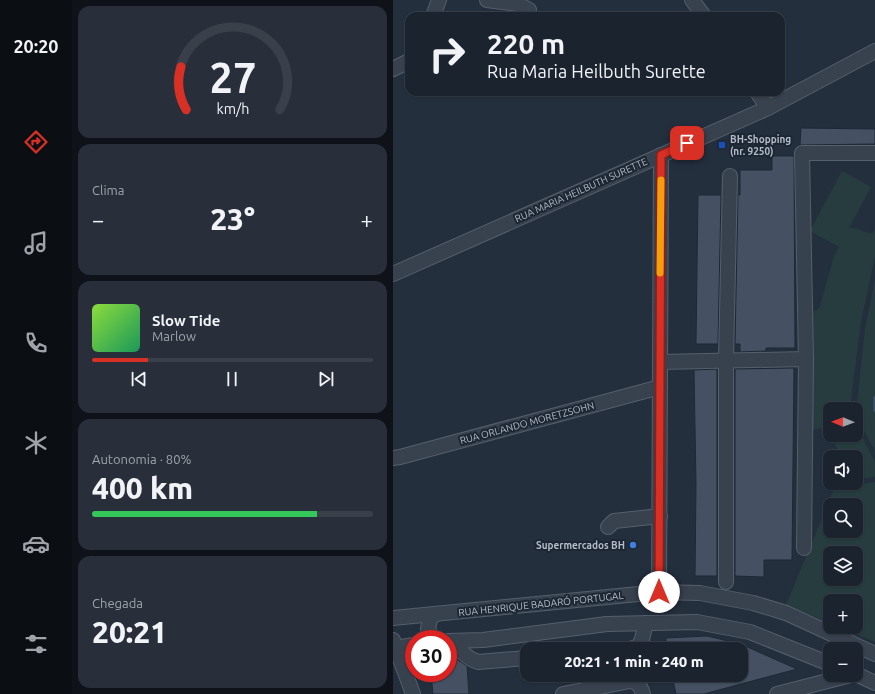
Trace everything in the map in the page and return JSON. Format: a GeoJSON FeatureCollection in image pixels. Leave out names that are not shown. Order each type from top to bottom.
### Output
{"type":"FeatureCollection","features":[{"type":"Feature","properties":{"kind":"street"},"geometry":{"type":"LineString","coordinates":[[434,12],[439,0]]}},
{"type":"Feature","properties":{"kind":"street"},"geometry":{"type":"LineString","coordinates":[[487,0],[518,4],[529,10],[529,12]]}},
{"type":"Feature","properties":{"kind":"street"},"geometry":{"type":"LineString","coordinates":[[692,0],[701,12]]}},
{"type":"Feature","properties":{"kind":"street","name":"RUA MARIA HEILBUTH SURETTE"},"geometry":{"type":"LineString","coordinates":[[393,274],[768,108],[875,51]]}},
{"type":"Feature","properties":{"kind":"street"},"geometry":{"type":"LineString","coordinates":[[393,70],[405,63]]}},
{"type":"Feature","properties":{"kind":"street"},"geometry":{"type":"LineString","coordinates":[[760,96],[768,108]]}},
{"type":"Feature","properties":{"kind":"street"},"geometry":{"type":"LineString","coordinates":[[804,548],[806,359],[802,153],[875,154]]}},
{"type":"Feature","properties":{"kind":"street"},"geometry":{"type":"LineString","coordinates":[[659,592],[661,155]]}},
{"type":"Feature","properties":{"kind":"street"},"geometry":{"type":"LineString","coordinates":[[726,582],[726,360],[731,176]]}},
{"type":"Feature","properties":{"kind":"street"},"geometry":{"type":"LineString","coordinates":[[660,362],[806,359]]}},
{"type":"Feature","properties":{"kind":"street","name":"RUA ORLANDO MORETZSOHN"},"geometry":{"type":"LineString","coordinates":[[393,458],[400,458],[660,387]]}},
{"type":"Feature","properties":{"kind":"street"},"geometry":{"type":"LineString","coordinates":[[608,527],[614,521],[660,516]]}},
{"type":"Feature","properties":{"kind":"street","name":"RUA HENRIQUE BADARÓ PORTUGAL"},"geometry":{"type":"LineString","coordinates":[[393,618],[659,592],[700,593],[753,604],[786,613],[875,654]]}},
{"type":"Feature","properties":{"kind":"street"},"geometry":{"type":"LineString","coordinates":[[428,630],[430,620],[435,614]]}},
{"type":"Feature","properties":{"kind":"street"},"geometry":{"type":"LineString","coordinates":[[457,641],[483,640],[607,624],[697,622],[750,632],[823,661]]}},
{"type":"Feature","properties":{"kind":"street"},"geometry":{"type":"LineString","coordinates":[[641,642],[646,623]]}},
{"type":"Feature","properties":{"kind":"street"},"geometry":{"type":"LineString","coordinates":[[405,645],[394,644],[413,694]]}},
{"type":"Feature","properties":{"kind":"street"},"geometry":{"type":"LineString","coordinates":[[457,648],[472,660],[478,662],[520,659]]}},
{"type":"Feature","properties":{"kind":"street"},"geometry":{"type":"LineString","coordinates":[[863,677],[875,683]]}},
{"type":"Feature","properties":{"kind":"street"},"geometry":{"type":"LineString","coordinates":[[563,694],[630,681],[637,682],[641,687],[643,694]]}},
{"type":"Feature","properties":{"kind":"street"},"geometry":{"type":"LineString","coordinates":[[777,694],[824,682]]}},
{"type":"Feature","properties":{"kind":"green space"},"geometry":{"type":"Polygon","coordinates":[[[842,171],[871,187],[849,228],[856,228],[873,233],[875,228],[875,256],[861,322],[851,402],[823,402],[823,430],[821,428],[812,430],[811,311],[816,311],[820,306],[834,256],[839,247],[810,231],[842,171]]]}},
{"type":"Feature","properties":{"kind":"green space"},"geometry":{"type":"Polygon","coordinates":[[[875,279],[875,451],[863,429],[863,402],[857,402],[865,329],[875,279]]]}},
{"type":"Feature","properties":{"kind":"green space"},"geometry":{"type":"Polygon","coordinates":[[[863,439],[875,462],[875,477],[863,478],[863,450],[838,450],[833,442],[863,442],[863,439]]]}},
{"type":"Feature","properties":{"kind":"green space"},"geometry":{"type":"Polygon","coordinates":[[[875,482],[875,642],[856,634],[863,634],[863,594],[823,594],[823,620],[786,605],[823,516],[823,538],[863,538],[863,498],[830,498],[834,490],[863,490],[863,484],[875,482]]]}},
{"type":"Feature","properties":{"kind":"building"},"geometry":{"type":"Polygon","coordinates":[[[801,128],[875,129],[875,144],[800,145],[801,128]]]}},
{"type":"Feature","properties":{"kind":"building"},"geometry":{"type":"Polygon","coordinates":[[[772,156],[794,156],[795,348],[766,348],[766,351],[740,352],[740,344],[735,344],[738,195],[740,195],[740,170],[772,170],[772,156]]]}},
{"type":"Feature","properties":{"kind":"building"},"geometry":{"type":"Polygon","coordinates":[[[698,195],[721,195],[718,344],[696,344],[698,195]]]}},
{"type":"Feature","properties":{"kind":"building"},"geometry":{"type":"Polygon","coordinates":[[[794,368],[792,560],[764,560],[764,577],[735,576],[735,369],[794,368]]]}},
{"type":"Feature","properties":{"kind":"building"},"geometry":{"type":"Polygon","coordinates":[[[717,369],[717,576],[695,576],[696,484],[694,370],[717,369]]]}},
{"type":"Feature","properties":{"kind":"building"},"geometry":{"type":"Polygon","coordinates":[[[707,636],[732,642],[666,642],[666,638],[707,636]]]}},
{"type":"Feature","properties":{"kind":"building"},"geometry":{"type":"Polygon","coordinates":[[[748,647],[797,669],[704,694],[676,694],[673,682],[748,682],[748,647]]]}},
{"type":"Feature","properties":{"kind":"building"},"geometry":{"type":"Polygon","coordinates":[[[457,660],[467,666],[469,694],[433,694],[432,682],[457,682],[457,660]]]}},
{"type":"Feature","properties":{"kind":"waterway"},"geometry":{"type":"LineString","coordinates":[[875,398],[875,410]]}},
{"type":"Feature","properties":{"kind":"slow traffic"},"geometry":{"type":"LineString","coordinates":[[660,273],[661,180]]}},
{"type":"Feature","properties":{"kind":"place","name":"BH-Shopping (nr. 9250)"},"geometry":{"type":"Point","coordinates":[722,145]}},
{"type":"Feature","properties":{"kind":"place","name":"Supermercados BH"},"geometry":{"type":"Point","coordinates":[633,545]}},
{"type":"Feature","properties":{"kind":"route"},"geometry":{"type":"LineString","coordinates":[[659,592],[661,155],[687,143]]}}]}
